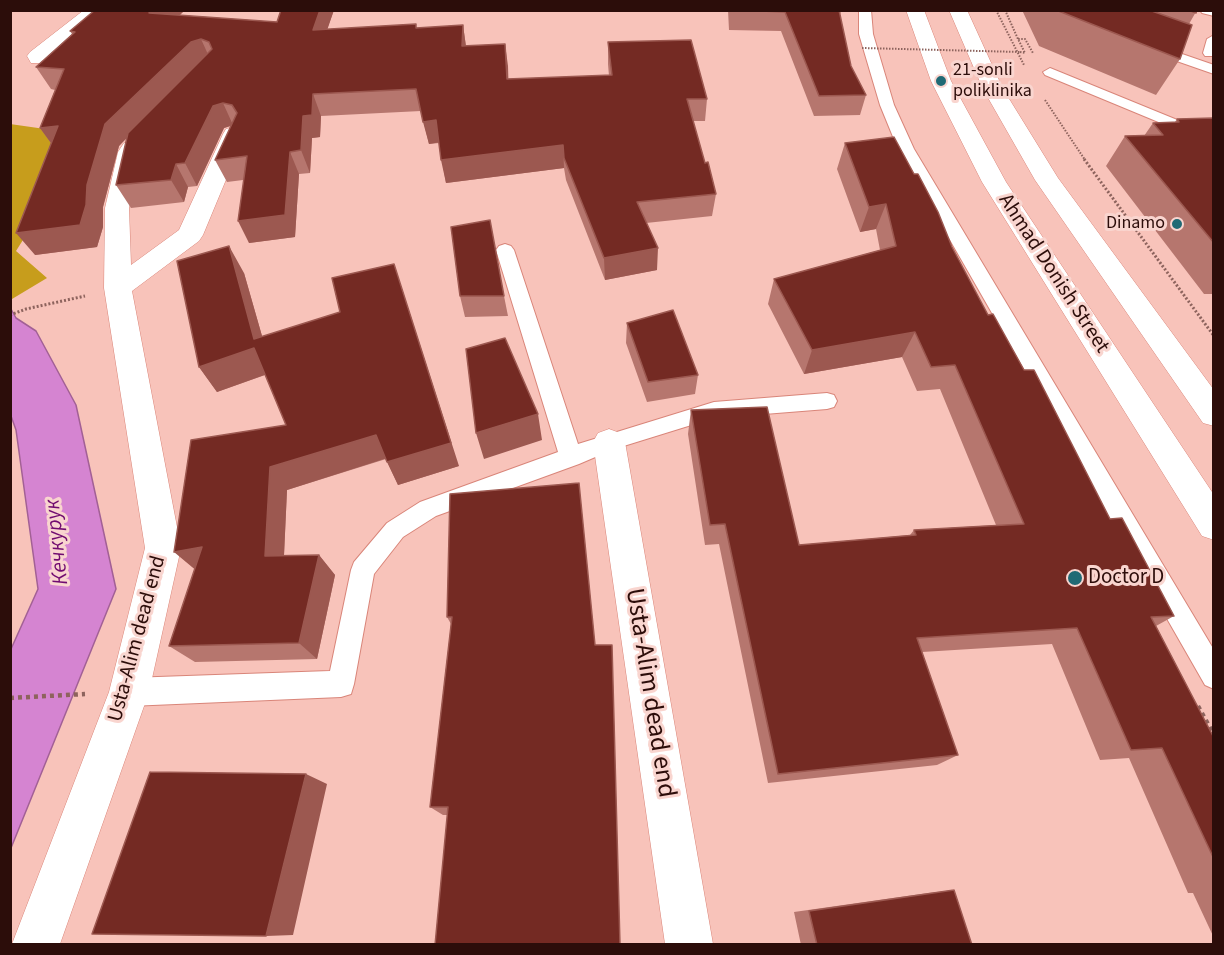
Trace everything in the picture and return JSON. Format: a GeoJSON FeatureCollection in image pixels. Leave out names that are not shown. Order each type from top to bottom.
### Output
{"type":"FeatureCollection","features":[{"type":"Feature","properties":{"kind":"street"},"geometry":{"type":"LineString","coordinates":[[38,59],[37,56],[96,10]]}},
{"type":"Feature","properties":{"kind":"street","name":"Ahmad Donish Street"},"geometry":{"type":"LineString","coordinates":[[915,10],[941,81],[994,182],[1214,525]]}},
{"type":"Feature","properties":{"kind":"street"},"geometry":{"type":"LineString","coordinates":[[958,10],[993,89],[1047,180],[1214,414]]}},
{"type":"Feature","properties":{"kind":"street","name":"Usta-Alim dead end"},"geometry":{"type":"LineString","coordinates":[[36,945],[129,692],[163,548],[118,288],[117,208],[129,152],[148,131]]}},
{"type":"Feature","properties":{"kind":"street"},"geometry":{"type":"LineString","coordinates":[[118,288],[190,235],[234,134]]}},
{"type":"Feature","properties":{"kind":"street","name":"Usta-Alim dead end"},"geometry":{"type":"LineString","coordinates":[[609,442],[689,945]]}},
{"type":"Feature","properties":{"kind":"lane"},"geometry":{"type":"LineString","coordinates":[[864,10],[866,34],[887,105],[906,149],[1214,676]]}},
{"type":"Feature","properties":{"kind":"lane"},"geometry":{"type":"LineString","coordinates":[[1206,10],[1214,12]]}},
{"type":"Feature","properties":{"kind":"lane"},"geometry":{"type":"LineString","coordinates":[[1210,53],[1214,39]]}},
{"type":"Feature","properties":{"kind":"lane"},"geometry":{"type":"LineString","coordinates":[[1137,42],[1214,70]]}},
{"type":"Feature","properties":{"kind":"lane"},"geometry":{"type":"LineString","coordinates":[[1050,72],[1214,141]]}},
{"type":"Feature","properties":{"kind":"lane"},"geometry":{"type":"LineString","coordinates":[[504,250],[571,458]]}},
{"type":"Feature","properties":{"kind":"lane"},"geometry":{"type":"LineString","coordinates":[[129,692],[341,684],[363,570],[395,530],[428,509],[571,458],[609,442],[714,410],[828,401]]}},
{"type":"Feature","properties":{"kind":"path"},"geometry":{"type":"LineString","coordinates":[[996,10],[1030,74]]}},
{"type":"Feature","properties":{"kind":"path"},"geometry":{"type":"LineString","coordinates":[[862,48],[1025,52],[1005,10]]}},
{"type":"Feature","properties":{"kind":"path"},"geometry":{"type":"LineString","coordinates":[[1018,39],[1025,39],[1030,50]]}},
{"type":"Feature","properties":{"kind":"path"},"geometry":{"type":"LineString","coordinates":[[1041,93],[1098,179],[1214,336]]}},
{"type":"Feature","properties":{"kind":"path"},"geometry":{"type":"LineString","coordinates":[[10,315],[26,309],[118,288]]}},
{"type":"Feature","properties":{"kind":"path"},"geometry":{"type":"LineString","coordinates":[[10,698],[129,692]]}},
{"type":"Feature","properties":{"kind":"shaded area"},"geometry":{"type":"Polygon","coordinates":[[[10,124],[45,129],[59,162],[43,208],[16,251],[47,278],[12,299],[10,124]]]}},
{"type":"Feature","properties":{"kind":"water","name":"Кечкурук"},"geometry":{"type":"Polygon","coordinates":[[[11,309],[16,318],[36,331],[76,405],[116,589],[11,848],[11,649],[38,589],[16,430],[11,416],[11,309]]]}},
{"type":"Feature","properties":{"kind":"building"},"geometry":{"type":"Polygon","coordinates":[[[95,10],[151,10],[149,13],[277,22],[281,10],[320,10],[313,30],[416,24],[416,28],[463,25],[462,46],[505,44],[507,79],[612,75],[608,42],[691,40],[707,99],[687,99],[716,194],[637,202],[658,248],[604,258],[564,158],[563,145],[441,160],[436,120],[423,122],[416,89],[313,94],[312,115],[303,116],[301,150],[290,152],[285,215],[238,221],[247,156],[215,160],[237,113],[232,105],[223,103],[213,106],[185,163],[176,164],[171,180],[116,185],[128,133],[212,49],[209,42],[201,39],[191,42],[105,124],[87,185],[86,205],[80,225],[16,233],[58,126],[40,128],[64,69],[36,67],[75,32],[70,31],[95,10]]]}},
{"type":"Feature","properties":{"kind":"building"},"geometry":{"type":"Polygon","coordinates":[[[735,10],[839,10],[851,66],[866,95],[819,96],[785,12],[735,10]]]}},
{"type":"Feature","properties":{"kind":"building"},"geometry":{"type":"Polygon","coordinates":[[[1056,10],[1149,10],[1192,25],[1180,59],[1056,10]]]}},
{"type":"Feature","properties":{"kind":"building"},"geometry":{"type":"Polygon","coordinates":[[[1214,118],[1214,243],[1125,136],[1163,135],[1153,123],[1179,122],[1177,119],[1214,118]]]}},
{"type":"Feature","properties":{"kind":"building"},"geometry":{"type":"Polygon","coordinates":[[[894,137],[914,174],[918,174],[938,212],[952,247],[988,315],[993,314],[1024,370],[1034,370],[1110,519],[1122,518],[1174,616],[1151,617],[1214,738],[1214,859],[1162,748],[1131,750],[1077,628],[917,638],[958,755],[778,774],[725,524],[710,525],[691,410],[767,407],[799,545],[916,535],[914,530],[1024,524],[955,365],[931,367],[915,332],[812,350],[774,279],[896,246],[886,204],[869,207],[845,143],[894,137]]]}},
{"type":"Feature","properties":{"kind":"building"},"geometry":{"type":"Polygon","coordinates":[[[490,220],[504,296],[460,296],[451,227],[490,220]]]}},
{"type":"Feature","properties":{"kind":"building"},"geometry":{"type":"Polygon","coordinates":[[[229,246],[254,339],[340,312],[332,278],[394,264],[451,443],[387,462],[376,435],[270,467],[265,556],[319,555],[299,643],[169,646],[202,547],[174,552],[191,440],[286,425],[254,348],[199,367],[177,261],[229,246]]]}},
{"type":"Feature","properties":{"kind":"building"},"geometry":{"type":"Polygon","coordinates":[[[673,310],[698,375],[648,382],[627,323],[673,310]]]}},
{"type":"Feature","properties":{"kind":"building"},"geometry":{"type":"Polygon","coordinates":[[[505,338],[538,414],[476,433],[466,349],[505,338]]]}},
{"type":"Feature","properties":{"kind":"building"},"geometry":{"type":"Polygon","coordinates":[[[579,483],[595,645],[612,645],[620,945],[435,945],[448,807],[430,807],[452,617],[447,617],[450,494],[579,483]]]}},
{"type":"Feature","properties":{"kind":"building"},"geometry":{"type":"Polygon","coordinates":[[[150,772],[306,774],[266,936],[92,934],[150,772]]]}},
{"type":"Feature","properties":{"kind":"building"},"geometry":{"type":"Polygon","coordinates":[[[954,890],[972,945],[817,945],[809,911],[954,890]]]}},
{"type":"Feature","properties":{"kind":"place","name":"21-sonli poliklinika"},"geometry":{"type":"Point","coordinates":[941,81]}},
{"type":"Feature","properties":{"kind":"place","name":"Dinamo"},"geometry":{"type":"Point","coordinates":[1177,224]}},
{"type":"Feature","properties":{"kind":"place","name":"Doctor D"},"geometry":{"type":"Point","coordinates":[1075,578]}}]}
